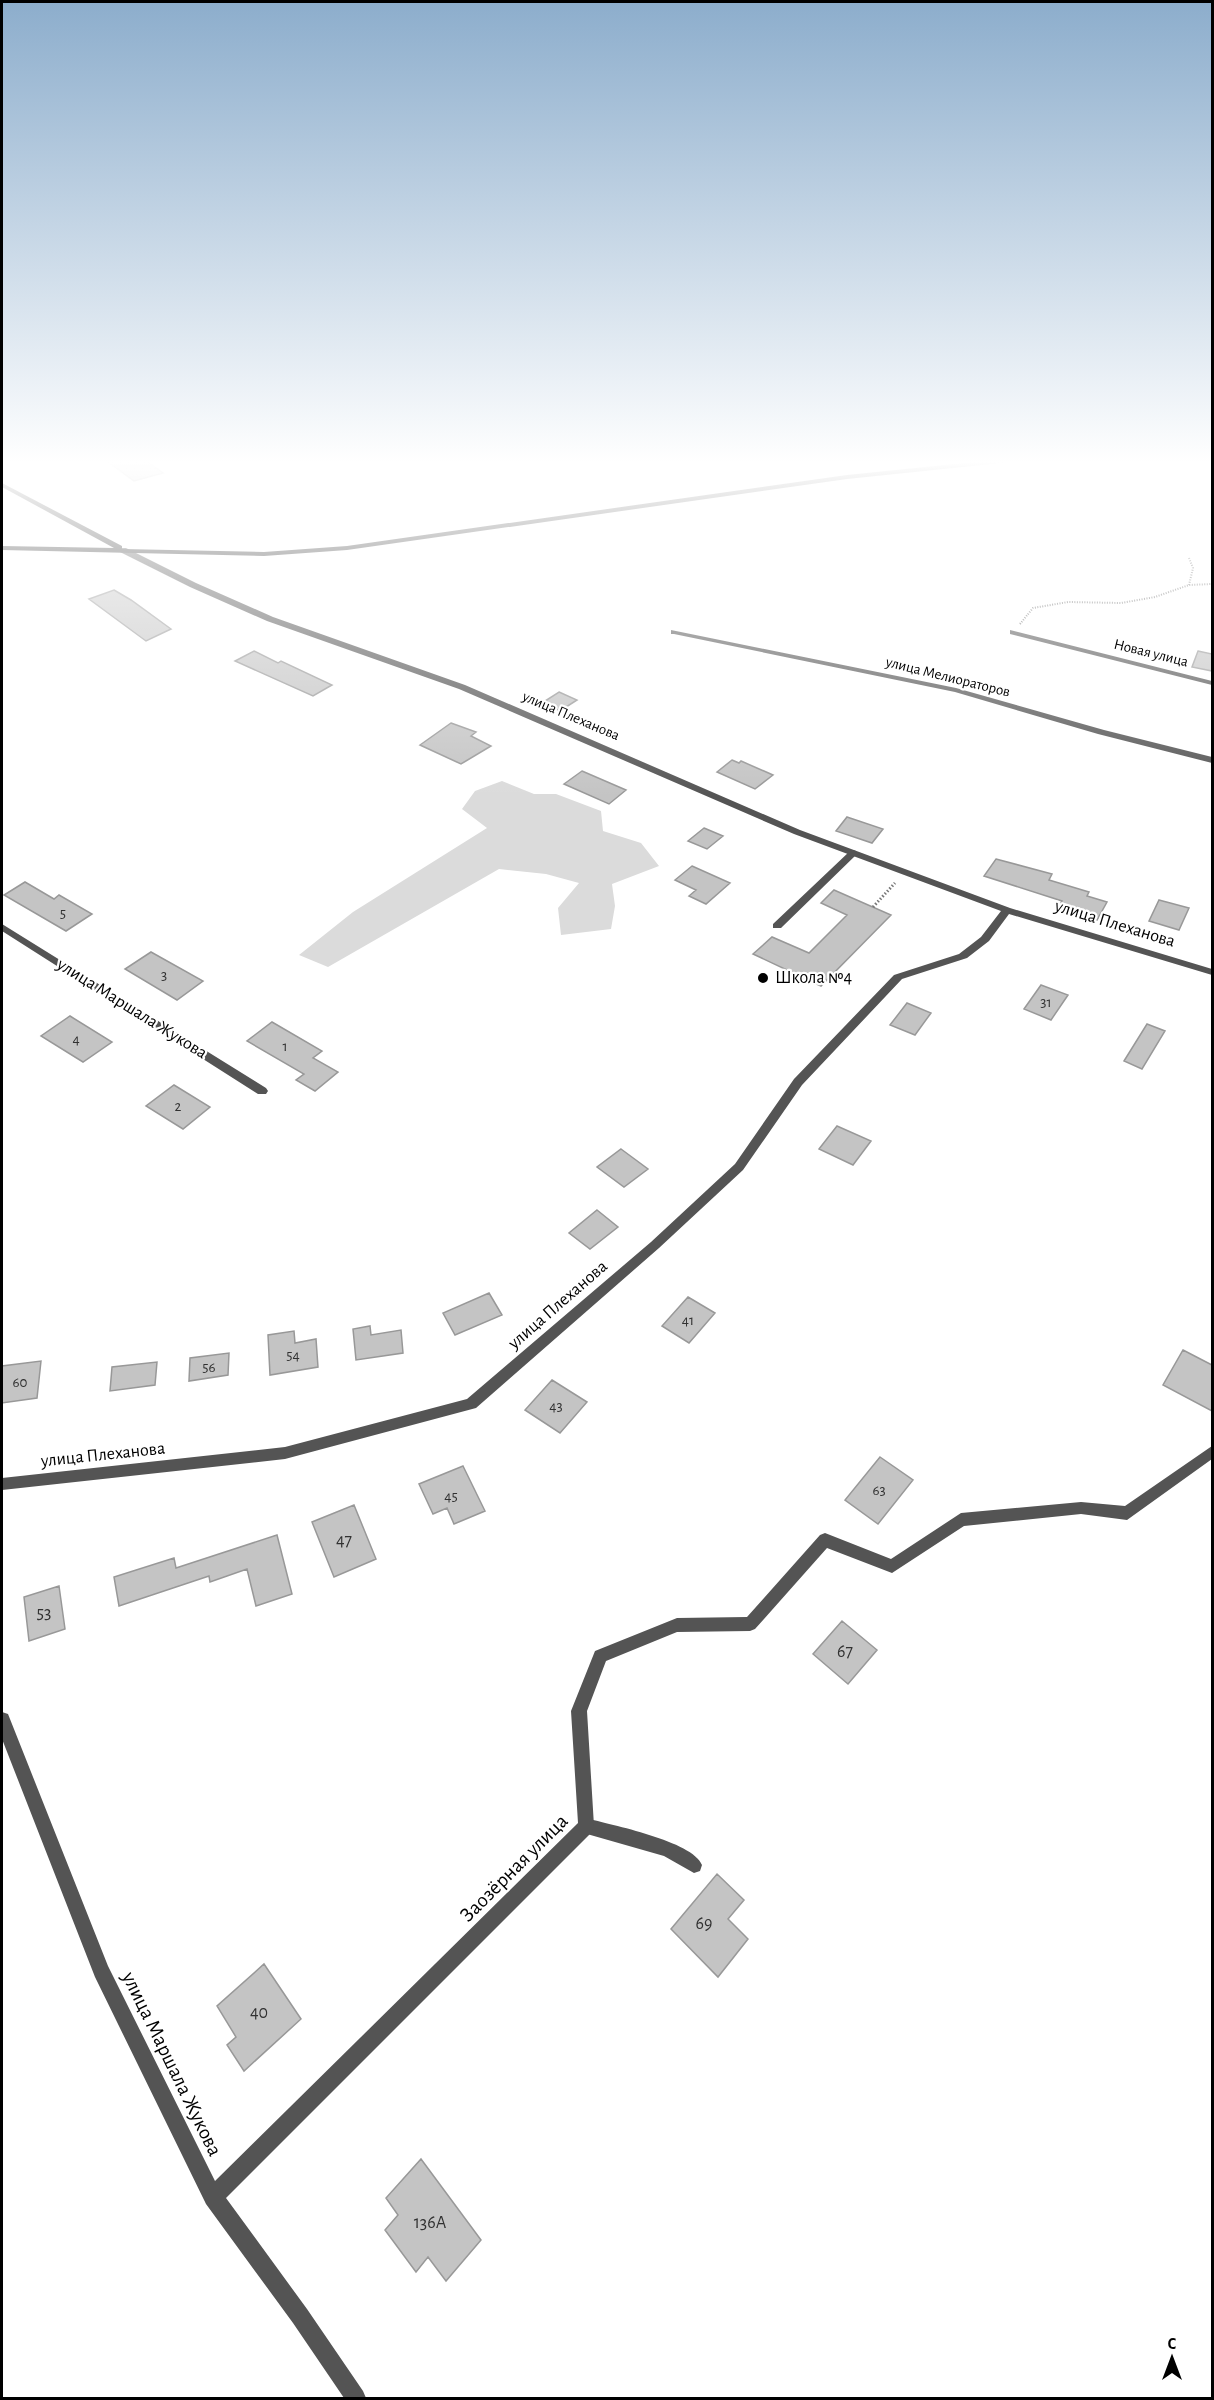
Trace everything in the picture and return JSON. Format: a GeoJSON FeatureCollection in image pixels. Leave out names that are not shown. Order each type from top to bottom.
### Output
{"type":"FeatureCollection","features":[{"type":"Feature","properties":{"kind":"street","name":"улица Плеханова"},"geometry":{"type":"LineString","coordinates":[[169,573],[270,619],[462,687],[797,832],[1007,910],[1212,972]]}},
{"type":"Feature","properties":{"kind":"street","name":"улица Мелиораторов"},"geometry":{"type":"LineString","coordinates":[[674,632],[956,690],[1101,732],[1212,760]]}},
{"type":"Feature","properties":{"kind":"street","name":"Новая улица"},"geometry":{"type":"LineString","coordinates":[[1013,632],[1212,683]]}},
{"type":"Feature","properties":{"kind":"street"},"geometry":{"type":"LineString","coordinates":[[777,926],[853,853]]}},
{"type":"Feature","properties":{"kind":"street","name":"улица Плеханова"},"geometry":{"type":"LineString","coordinates":[[2,1484],[285,1453],[471,1404],[655,1245],[739,1167],[798,1082],[898,976],[963,956],[985,939],[1007,910]]}},
{"type":"Feature","properties":{"kind":"street","name":"улица Маршала Жукова"},"geometry":{"type":"LineString","coordinates":[[2,927],[262,1091]]}},
{"type":"Feature","properties":{"kind":"street","name":"Заозёрная улица"},"geometry":{"type":"LineString","coordinates":[[213,2197],[586,1826],[579,1711],[600,1656],[677,1625],[750,1624],[825,1540],[892,1566],[962,1520],[1081,1508],[1127,1513],[1212,1452]]}},
{"type":"Feature","properties":{"kind":"street","name":"улица Маршала Жукова"},"geometry":{"type":"LineString","coordinates":[[2,1720],[101,1971],[213,2197],[300,2316],[356,2398]]}},
{"type":"Feature","properties":{"kind":"street"},"geometry":{"type":"LineString","coordinates":[[586,1826],[668,1849],[694,1864]]}},
{"type":"Feature","properties":{"kind":"path"},"geometry":{"type":"LineString","coordinates":[[1190,585],[1192,573]]}},
{"type":"Feature","properties":{"kind":"path"},"geometry":{"type":"LineString","coordinates":[[1013,632],[1033,608],[1068,602],[1121,603],[1155,597],[1190,585],[1212,584]]}},
{"type":"Feature","properties":{"kind":"path"},"geometry":{"type":"LineString","coordinates":[[873,907],[905,871]]}},
{"type":"Feature","properties":{"kind":"shaded area"},"geometry":{"type":"Polygon","coordinates":[[[502,781],[534,794],[556,794],[601,811],[603,831],[641,843],[659,866],[612,884],[615,906],[611,929],[561,935],[558,908],[579,883],[546,874],[499,869],[328,967],[299,955],[353,912],[487,828],[462,809],[475,791],[502,781]]]}},
{"type":"Feature","properties":{"kind":"building"},"geometry":{"type":"Polygon","coordinates":[[[114,590],[171,629],[146,641],[89,599],[114,590]]]}},
{"type":"Feature","properties":{"kind":"building"},"geometry":{"type":"Polygon","coordinates":[[[254,651],[332,685],[313,696],[235,661],[254,651]]]}},
{"type":"Feature","properties":{"kind":"building"},"geometry":{"type":"Polygon","coordinates":[[[1198,651],[1212,654],[1212,671],[1192,667],[1198,651]]]}},
{"type":"Feature","properties":{"kind":"building"},"geometry":{"type":"Polygon","coordinates":[[[559,692],[577,700],[560,711],[542,703],[559,692]]]}},
{"type":"Feature","properties":{"kind":"building"},"geometry":{"type":"Polygon","coordinates":[[[451,723],[476,732],[471,736],[491,746],[461,764],[420,745],[451,723]]]}},
{"type":"Feature","properties":{"kind":"building"},"geometry":{"type":"Polygon","coordinates":[[[732,760],[739,763],[741,761],[773,775],[755,789],[717,772],[732,760]]]}},
{"type":"Feature","properties":{"kind":"building"},"geometry":{"type":"Polygon","coordinates":[[[582,771],[626,790],[609,804],[564,784],[582,771]]]}},
{"type":"Feature","properties":{"kind":"building"},"geometry":{"type":"Polygon","coordinates":[[[847,817],[883,829],[872,843],[836,831],[847,817]]]}},
{"type":"Feature","properties":{"kind":"building"},"geometry":{"type":"Polygon","coordinates":[[[704,828],[723,836],[707,849],[688,841],[704,828]]]}},
{"type":"Feature","properties":{"kind":"building"},"geometry":{"type":"Polygon","coordinates":[[[996,859],[1052,874],[1049,880],[1089,892],[1087,896],[1107,902],[1097,920],[1058,908],[1062,901],[984,876],[996,859]]]}},
{"type":"Feature","properties":{"kind":"building"},"geometry":{"type":"Polygon","coordinates":[[[692,866],[730,883],[706,904],[689,896],[696,890],[675,880],[692,866]]]}},
{"type":"Feature","properties":{"kind":"building"},"geometry":{"type":"Polygon","coordinates":[[[25,882],[54,899],[59,895],[92,914],[66,931],[4,895],[25,882]]]}},
{"type":"Feature","properties":{"kind":"building"},"geometry":{"type":"Polygon","coordinates":[[[834,890],[891,915],[821,986],[753,954],[772,937],[809,953],[847,915],[821,903],[834,890]]]}},
{"type":"Feature","properties":{"kind":"building"},"geometry":{"type":"Polygon","coordinates":[[[1159,900],[1189,908],[1179,930],[1149,921],[1159,900]]]}},
{"type":"Feature","properties":{"kind":"building"},"geometry":{"type":"Polygon","coordinates":[[[151,952],[203,981],[177,1000],[125,969],[151,952]]]}},
{"type":"Feature","properties":{"kind":"building"},"geometry":{"type":"Polygon","coordinates":[[[1041,985],[1068,995],[1051,1020],[1024,1009],[1041,985]]]}},
{"type":"Feature","properties":{"kind":"building"},"geometry":{"type":"Polygon","coordinates":[[[907,1003],[931,1013],[915,1035],[890,1025],[907,1003]]]}},
{"type":"Feature","properties":{"kind":"building"},"geometry":{"type":"Polygon","coordinates":[[[70,1016],[112,1042],[83,1062],[41,1036],[70,1016]]]}},
{"type":"Feature","properties":{"kind":"building"},"geometry":{"type":"Polygon","coordinates":[[[272,1022],[322,1051],[313,1058],[338,1072],[315,1091],[296,1080],[304,1074],[247,1041],[272,1022]]]}},
{"type":"Feature","properties":{"kind":"building"},"geometry":{"type":"Polygon","coordinates":[[[1147,1024],[1165,1031],[1142,1069],[1124,1061],[1147,1024]]]}},
{"type":"Feature","properties":{"kind":"building"},"geometry":{"type":"Polygon","coordinates":[[[174,1085],[210,1107],[183,1129],[146,1106],[174,1085]]]}},
{"type":"Feature","properties":{"kind":"building"},"geometry":{"type":"Polygon","coordinates":[[[837,1126],[871,1141],[853,1165],[819,1149],[837,1126]]]}},
{"type":"Feature","properties":{"kind":"building"},"geometry":{"type":"Polygon","coordinates":[[[621,1149],[648,1169],[624,1187],[597,1167],[621,1149]]]}},
{"type":"Feature","properties":{"kind":"building"},"geometry":{"type":"Polygon","coordinates":[[[597,1210],[618,1227],[590,1249],[569,1233],[597,1210]]]}},
{"type":"Feature","properties":{"kind":"building"},"geometry":{"type":"Polygon","coordinates":[[[489,1293],[502,1315],[455,1335],[443,1313],[489,1293]]]}},
{"type":"Feature","properties":{"kind":"building"},"geometry":{"type":"Polygon","coordinates":[[[688,1297],[715,1313],[689,1343],[662,1326],[688,1297]]]}},
{"type":"Feature","properties":{"kind":"building"},"geometry":{"type":"Polygon","coordinates":[[[370,1326],[371,1335],[401,1330],[403,1353],[356,1360],[353,1329],[370,1326]]]}},
{"type":"Feature","properties":{"kind":"building"},"geometry":{"type":"Polygon","coordinates":[[[294,1331],[295,1343],[316,1339],[318,1367],[270,1375],[268,1335],[294,1331]]]}},
{"type":"Feature","properties":{"kind":"building"},"geometry":{"type":"Polygon","coordinates":[[[1183,1350],[1212,1365],[1212,1411],[1163,1385],[1183,1350]]]}},
{"type":"Feature","properties":{"kind":"building"},"geometry":{"type":"Polygon","coordinates":[[[229,1353],[228,1375],[189,1381],[190,1358],[229,1353]]]}},
{"type":"Feature","properties":{"kind":"building"},"geometry":{"type":"Polygon","coordinates":[[[41,1361],[37,1398],[2,1403],[2,1366],[41,1361]]]}},
{"type":"Feature","properties":{"kind":"building"},"geometry":{"type":"Polygon","coordinates":[[[157,1362],[155,1385],[110,1391],[112,1367],[157,1362]]]}},
{"type":"Feature","properties":{"kind":"building"},"geometry":{"type":"Polygon","coordinates":[[[552,1380],[587,1402],[560,1433],[525,1410],[552,1380]]]}},
{"type":"Feature","properties":{"kind":"building"},"geometry":{"type":"Polygon","coordinates":[[[880,1457],[913,1480],[878,1524],[845,1500],[880,1457]]]}},
{"type":"Feature","properties":{"kind":"building"},"geometry":{"type":"Polygon","coordinates":[[[463,1466],[485,1511],[454,1524],[447,1508],[433,1514],[419,1484],[463,1466]]]}},
{"type":"Feature","properties":{"kind":"building"},"geometry":{"type":"Polygon","coordinates":[[[354,1505],[376,1559],[334,1577],[312,1522],[354,1505]]]}},
{"type":"Feature","properties":{"kind":"building"},"geometry":{"type":"Polygon","coordinates":[[[277,1535],[292,1594],[256,1606],[247,1569],[210,1582],[209,1576],[119,1606],[114,1577],[174,1558],[176,1568],[277,1535]]]}},
{"type":"Feature","properties":{"kind":"building"},"geometry":{"type":"Polygon","coordinates":[[[59,1586],[65,1629],[29,1641],[24,1597],[59,1586]]]}},
{"type":"Feature","properties":{"kind":"building"},"geometry":{"type":"Polygon","coordinates":[[[842,1621],[877,1650],[848,1684],[813,1654],[842,1621]]]}},
{"type":"Feature","properties":{"kind":"building"},"geometry":{"type":"Polygon","coordinates":[[[717,1874],[744,1900],[728,1919],[748,1939],[718,1977],[671,1929],[717,1874]]]}},
{"type":"Feature","properties":{"kind":"building"},"geometry":{"type":"Polygon","coordinates":[[[264,1964],[301,2019],[244,2071],[227,2045],[236,2037],[217,2006],[264,1964]]]}},
{"type":"Feature","properties":{"kind":"building"},"geometry":{"type":"Polygon","coordinates":[[[421,2159],[481,2240],[446,2281],[428,2257],[416,2272],[385,2230],[398,2215],[386,2198],[421,2159]]]}},
{"type":"Feature","properties":{"kind":"place","name":"Школа №4"},"geometry":{"type":"Point","coordinates":[763,978]}}]}
